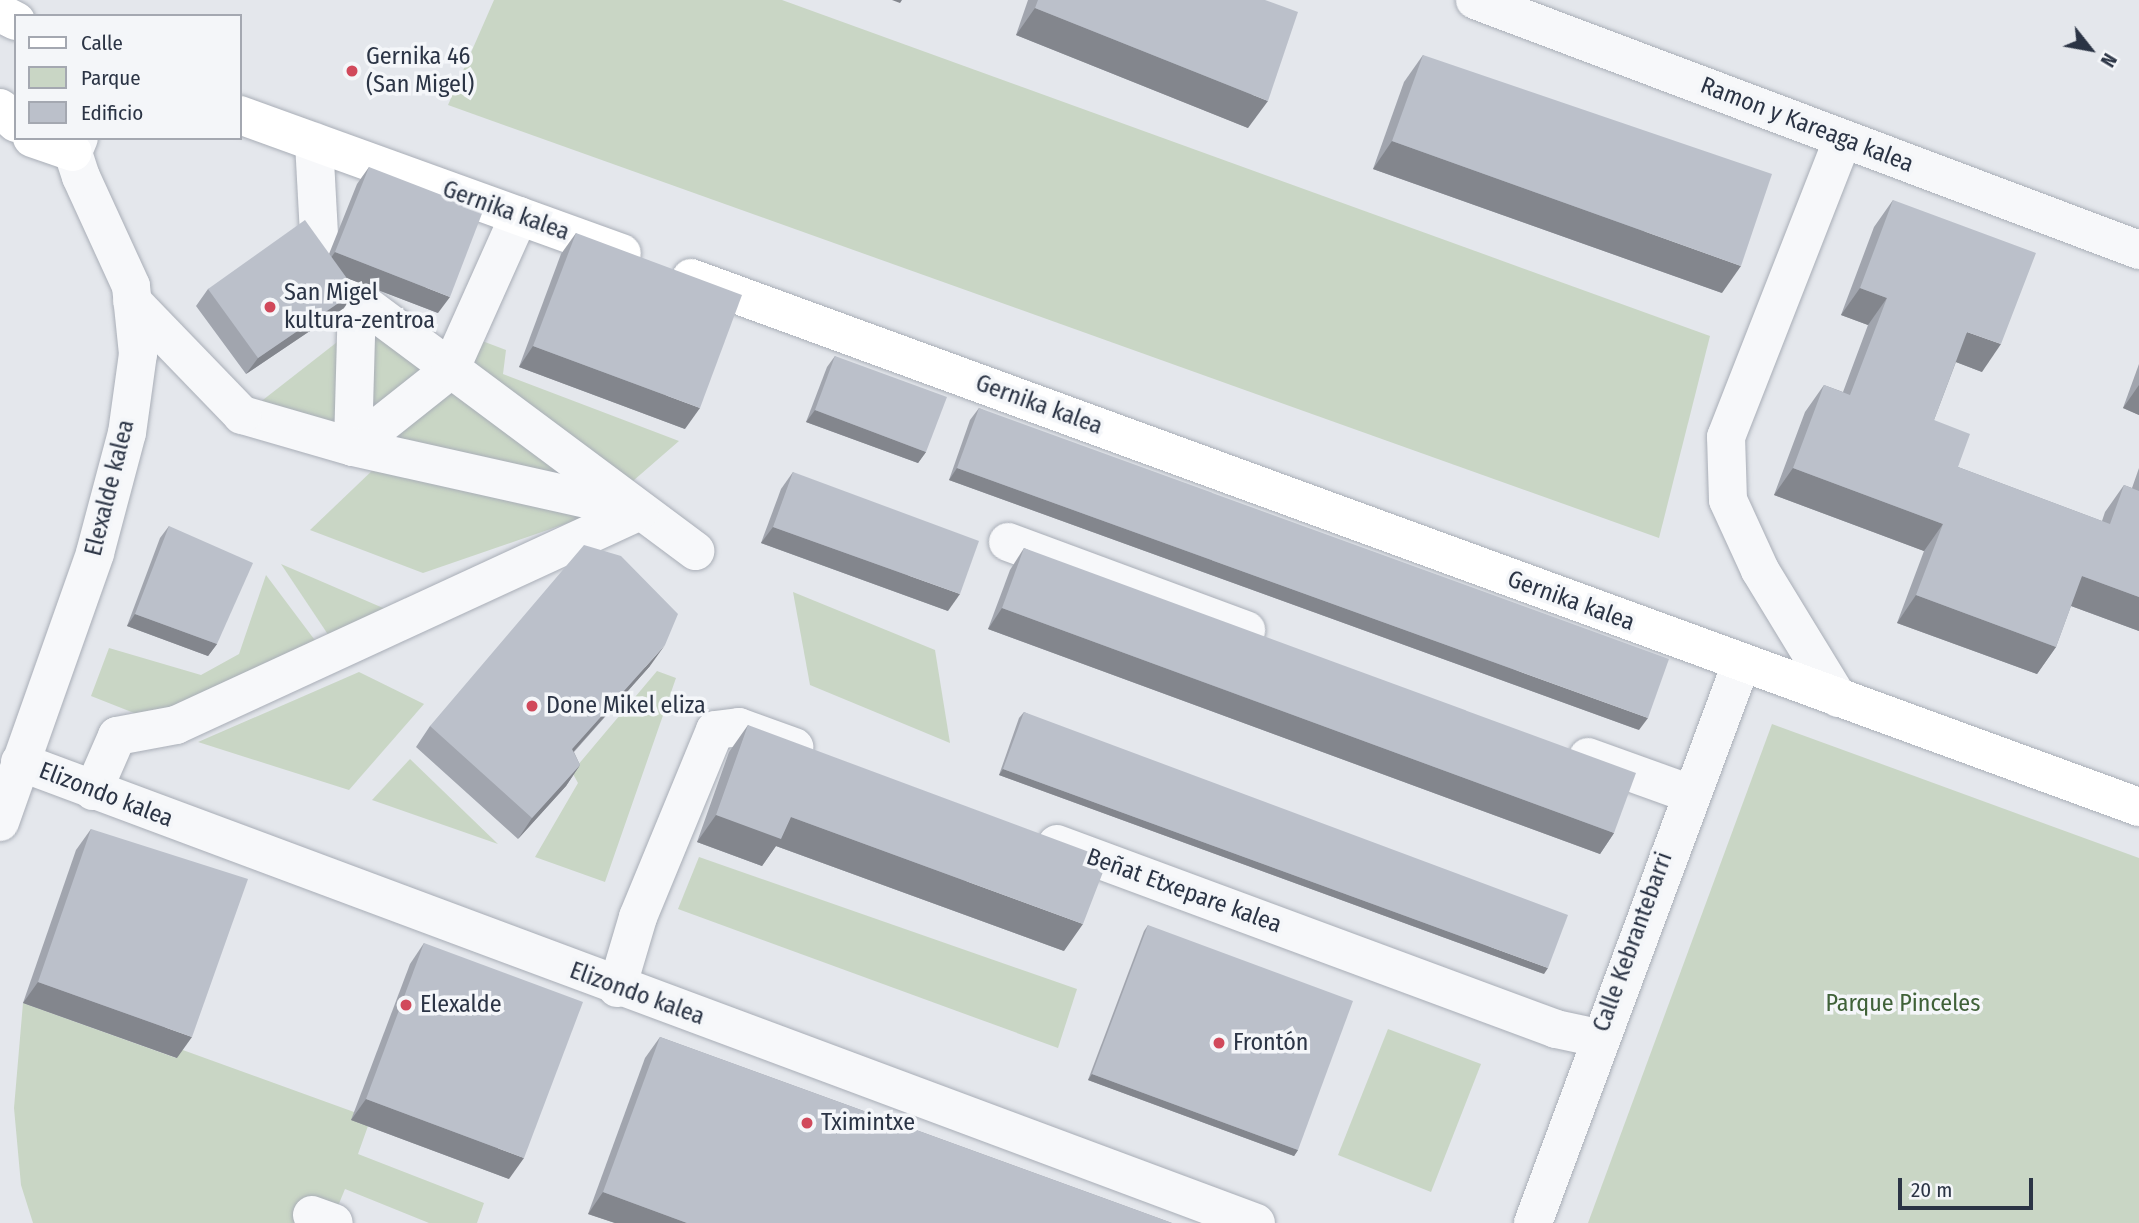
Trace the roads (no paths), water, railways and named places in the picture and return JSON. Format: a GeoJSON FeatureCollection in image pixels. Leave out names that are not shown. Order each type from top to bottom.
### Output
{"type":"FeatureCollection","features":[{"type":"Feature","properties":{"kind":"main road"},"geometry":{"type":"LineString","coordinates":[[0,108],[14,121]]}},
{"type":"Feature","properties":{"kind":"main road","name":"Gernika kalea"},"geometry":{"type":"LineString","coordinates":[[242,116],[2139,807]]}},
{"type":"Feature","properties":{"kind":"main road"},"geometry":{"type":"LineString","coordinates":[[45,140],[76,145]]}},
{"type":"Feature","properties":{"kind":"street","name":"Ramon y Kareaga kalea"},"geometry":{"type":"LineString","coordinates":[[1475,0],[2139,250]]}},
{"type":"Feature","properties":{"kind":"street"},"geometry":{"type":"LineString","coordinates":[[1838,698],[1760,570],[1728,500],[1726,437],[1843,139]]}},
{"type":"Feature","properties":{"kind":"street"},"geometry":{"type":"LineString","coordinates":[[314,142],[321,272],[695,551]]}},
{"type":"Feature","properties":{"kind":"street","name":"Elexalde kalea"},"geometry":{"type":"LineString","coordinates":[[0,822],[95,553],[127,433],[138,354],[132,301],[76,145]]}},
{"type":"Feature","properties":{"kind":"street"},"geometry":{"type":"LineString","coordinates":[[353,447],[450,370],[519,216]]}},
{"type":"Feature","properties":{"kind":"street"},"geometry":{"type":"LineString","coordinates":[[132,301],[242,415],[353,447],[640,511]]}},
{"type":"Feature","properties":{"kind":"street"},"geometry":{"type":"LineString","coordinates":[[353,447],[357,301]]}},
{"type":"Feature","properties":{"kind":"street"},"geometry":{"type":"LineString","coordinates":[[93,791],[117,736],[176,725],[640,511]]}},
{"type":"Feature","properties":{"kind":"street"},"geometry":{"type":"LineString","coordinates":[[1008,542],[1279,642]]}},
{"type":"Feature","properties":{"kind":"street","name":"Calle Kebrantebarri"},"geometry":{"type":"LineString","coordinates":[[1533,1223],[1688,793],[1741,664]]}},
{"type":"Feature","properties":{"kind":"street"},"geometry":{"type":"LineString","coordinates":[[617,988],[638,917],[715,730],[740,727],[830,761]]}},
{"type":"Feature","properties":{"kind":"street"},"geometry":{"type":"LineString","coordinates":[[1549,743],[1688,793]]}},
{"type":"Feature","properties":{"kind":"street","name":"Elizondo kalea"},"geometry":{"type":"LineString","coordinates":[[20,762],[1243,1221]]}},
{"type":"Feature","properties":{"kind":"street","name":"Beñat Etxepare kalea"},"geometry":{"type":"LineString","coordinates":[[1025,832],[1556,1029],[1598,1038]]}},
{"type":"Feature","properties":{"kind":"place","name":"Gernika 46 (San Migel)"},"geometry":{"type":"Point","coordinates":[352,71]}},
{"type":"Feature","properties":{"kind":"place","name":"San Migel kultura-zentroa"},"geometry":{"type":"Point","coordinates":[270,307]}},
{"type":"Feature","properties":{"kind":"place","name":"Done Mikel eliza"},"geometry":{"type":"Point","coordinates":[532,706]}},
{"type":"Feature","properties":{"kind":"place","name":"Elexalde"},"geometry":{"type":"Point","coordinates":[406,1005]}},
{"type":"Feature","properties":{"kind":"place","name":"Frontón"},"geometry":{"type":"Point","coordinates":[1219,1043]}},
{"type":"Feature","properties":{"kind":"place","name":"Tximintxe"},"geometry":{"type":"Point","coordinates":[807,1123]}},
{"type":"Feature","properties":{"kind":"park label","name":"Parque Pinceles"},"geometry":{"type":"Point","coordinates":[1903,1004]}}]}
